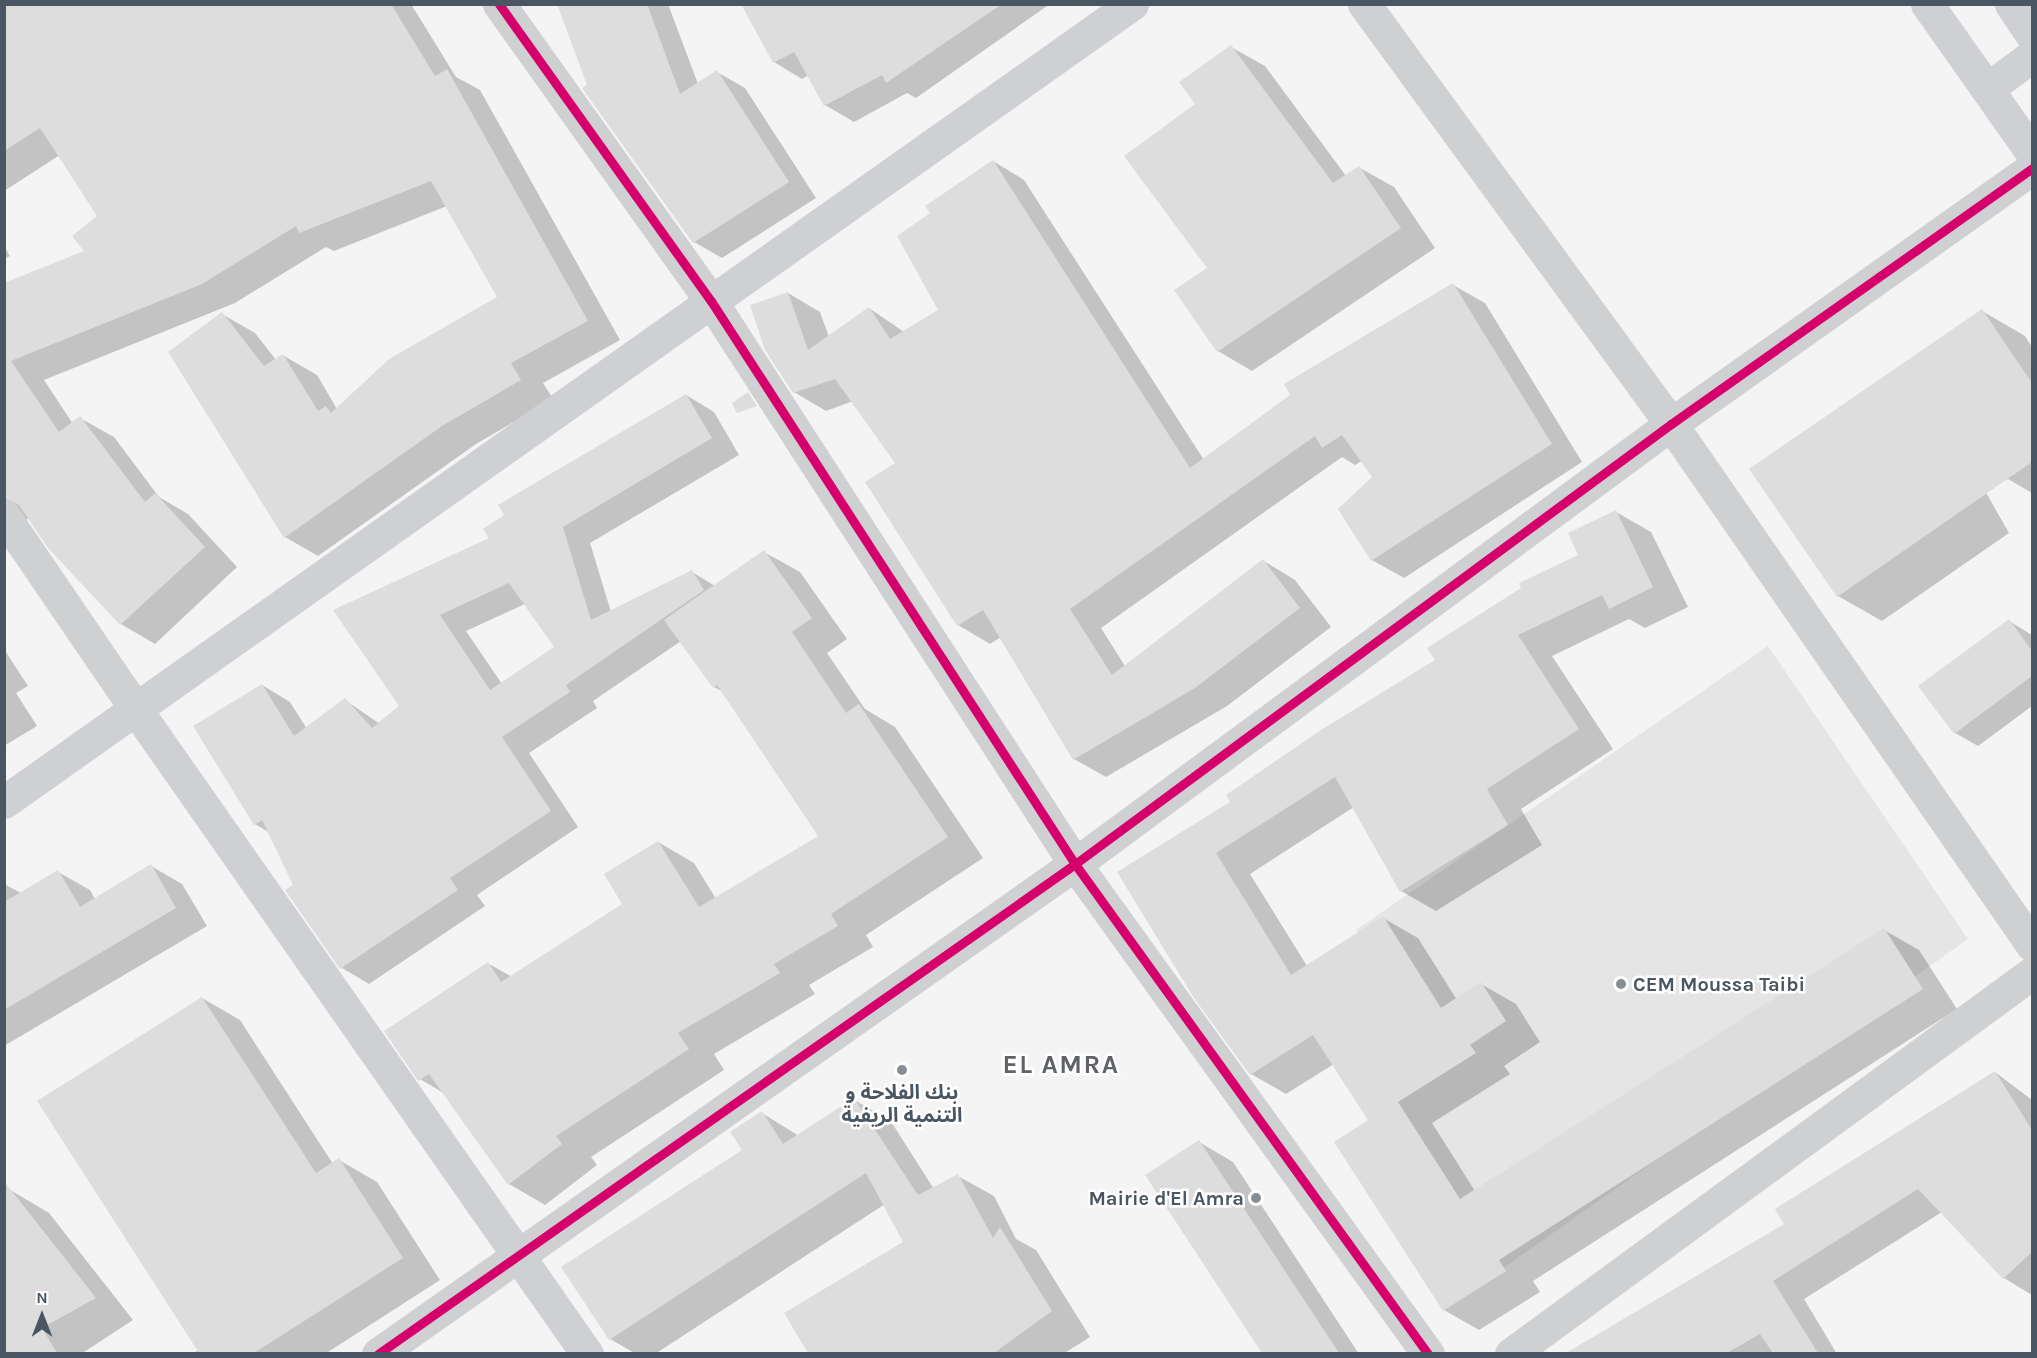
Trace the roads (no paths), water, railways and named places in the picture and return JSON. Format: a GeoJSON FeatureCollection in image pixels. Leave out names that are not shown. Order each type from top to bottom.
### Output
{"type":"FeatureCollection","features":[{"type":"Feature","properties":{"kind":"main road"},"geometry":{"type":"LineString","coordinates":[[4,802],[137,711],[1132,4]]}},
{"type":"Feature","properties":{"kind":"main road"},"geometry":{"type":"LineString","coordinates":[[1927,4],[2032,153]]}},
{"type":"Feature","properties":{"kind":"main road"},"geometry":{"type":"LineString","coordinates":[[2011,4],[2032,35]]}},
{"type":"Feature","properties":{"kind":"main road"},"geometry":{"type":"LineString","coordinates":[[137,711],[516,1255],[587,1353]]}},
{"type":"Feature","properties":{"kind":"street"},"geometry":{"type":"LineString","coordinates":[[499,4],[711,301],[1075,864],[1428,1353]]}},
{"type":"Feature","properties":{"kind":"street"},"geometry":{"type":"LineString","coordinates":[[1364,4],[1671,424],[2032,945]]}},
{"type":"Feature","properties":{"kind":"street"},"geometry":{"type":"LineString","coordinates":[[1988,89],[2032,56]]}},
{"type":"Feature","properties":{"kind":"street"},"geometry":{"type":"LineString","coordinates":[[378,1353],[1075,864],[1671,424],[2032,168]]}},
{"type":"Feature","properties":{"kind":"street"},"geometry":{"type":"LineString","coordinates":[[4,516],[137,711]]}},
{"type":"Feature","properties":{"kind":"street"},"geometry":{"type":"LineString","coordinates":[[1511,1353],[2032,974]]}},
{"type":"Feature","properties":{"kind":"place","name":"CEM Moussa Taibi"},"geometry":{"type":"Point","coordinates":[1621,984]}},
{"type":"Feature","properties":{"kind":"place","name":"بنك الفلاحة و التنمية الريفية"},"geometry":{"type":"Point","coordinates":[902,1070]}},
{"type":"Feature","properties":{"kind":"place","name":"Mairie d'El Amra"},"geometry":{"type":"Point","coordinates":[1256,1198]}},
{"type":"Feature","properties":{"kind":"district","name":"EL AMRA"},"geometry":{"type":"Point","coordinates":[1061,1065]}}]}
